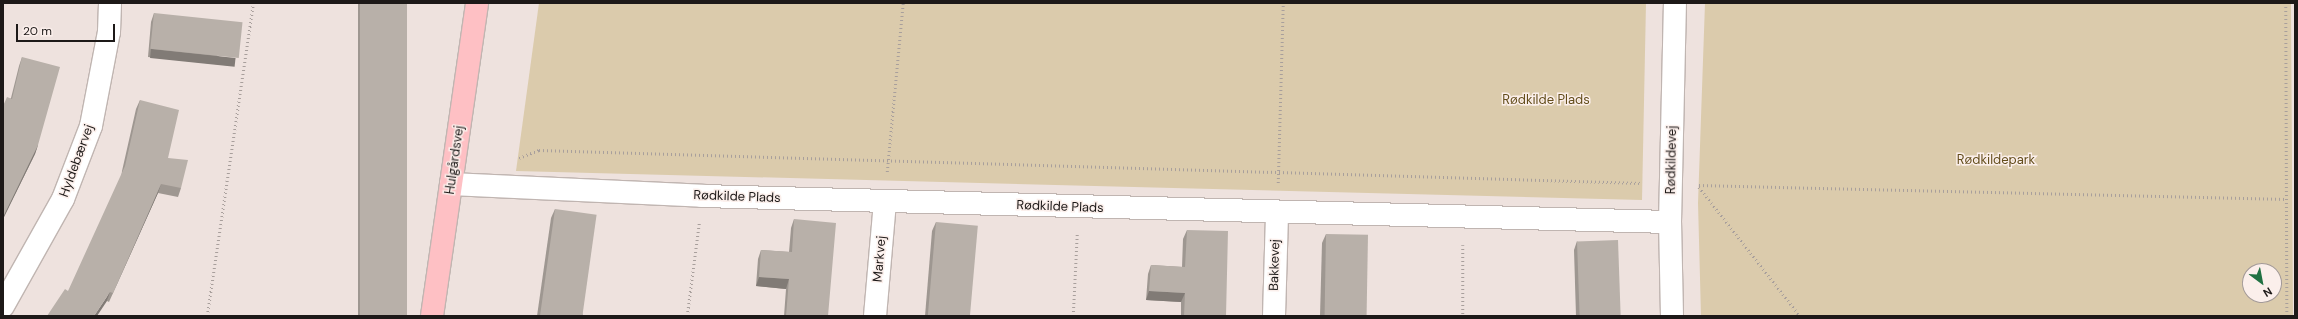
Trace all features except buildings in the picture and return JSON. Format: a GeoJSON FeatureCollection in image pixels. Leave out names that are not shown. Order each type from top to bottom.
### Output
{"type":"FeatureCollection","features":[{"type":"Feature","properties":{"kind":"main road","name":"Hulgårdsvej"},"geometry":{"type":"LineString","coordinates":[[432,316],[477,3]]}},
{"type":"Feature","properties":{"kind":"street","name":"Hyldebærvej"},"geometry":{"type":"LineString","coordinates":[[3,306],[63,200],[91,126],[109,32],[110,3]]}},
{"type":"Feature","properties":{"kind":"street","name":"Rødkildevej"},"geometry":{"type":"LineString","coordinates":[[1672,316],[1670,222],[1675,3]]}},
{"type":"Feature","properties":{"kind":"street","name":"Rødkilde Plads"},"geometry":{"type":"LineString","coordinates":[[452,184],[702,196],[885,202],[1277,214],[1670,222]]}},
{"type":"Feature","properties":{"kind":"street","name":"Markvej"},"geometry":{"type":"LineString","coordinates":[[875,316],[885,202]]}},
{"type":"Feature","properties":{"kind":"street","name":"Bakkevej"},"geometry":{"type":"LineString","coordinates":[[1274,316],[1277,214]]}},
{"type":"Feature","properties":{"kind":"path"},"geometry":{"type":"LineString","coordinates":[[207,316],[253,3]]}},
{"type":"Feature","properties":{"kind":"path"},"geometry":{"type":"LineString","coordinates":[[885,202],[903,3]]}},
{"type":"Feature","properties":{"kind":"path"},"geometry":{"type":"LineString","coordinates":[[1277,214],[1283,3]]}},
{"type":"Feature","properties":{"kind":"path"},"geometry":{"type":"LineString","coordinates":[[2286,3],[2287,316]]}},
{"type":"Feature","properties":{"kind":"path"},"geometry":{"type":"LineString","coordinates":[[510,161],[540,150],[1278,170],[1698,185],[2287,199]]}},
{"type":"Feature","properties":{"kind":"path"},"geometry":{"type":"LineString","coordinates":[[1698,185],[1800,316]]}},
{"type":"Feature","properties":{"kind":"path"},"geometry":{"type":"LineString","coordinates":[[687,316],[702,196]]}},
{"type":"Feature","properties":{"kind":"path"},"geometry":{"type":"LineString","coordinates":[[1072,316],[1078,207]]}},
{"type":"Feature","properties":{"kind":"path"},"geometry":{"type":"LineString","coordinates":[[1462,218],[1464,316]]}},
{"type":"Feature","properties":{"kind":"green space","name":"Rødkilde Plads"},"geometry":{"type":"Polygon","coordinates":[[[539,3],[1646,3],[1642,200],[516,171],[539,3]]]}},
{"type":"Feature","properties":{"kind":"green space","name":"Rødkildepark"},"geometry":{"type":"Polygon","coordinates":[[[1705,3],[2291,3],[2293,316],[1701,316],[1698,203],[1705,3]]]}}]}
